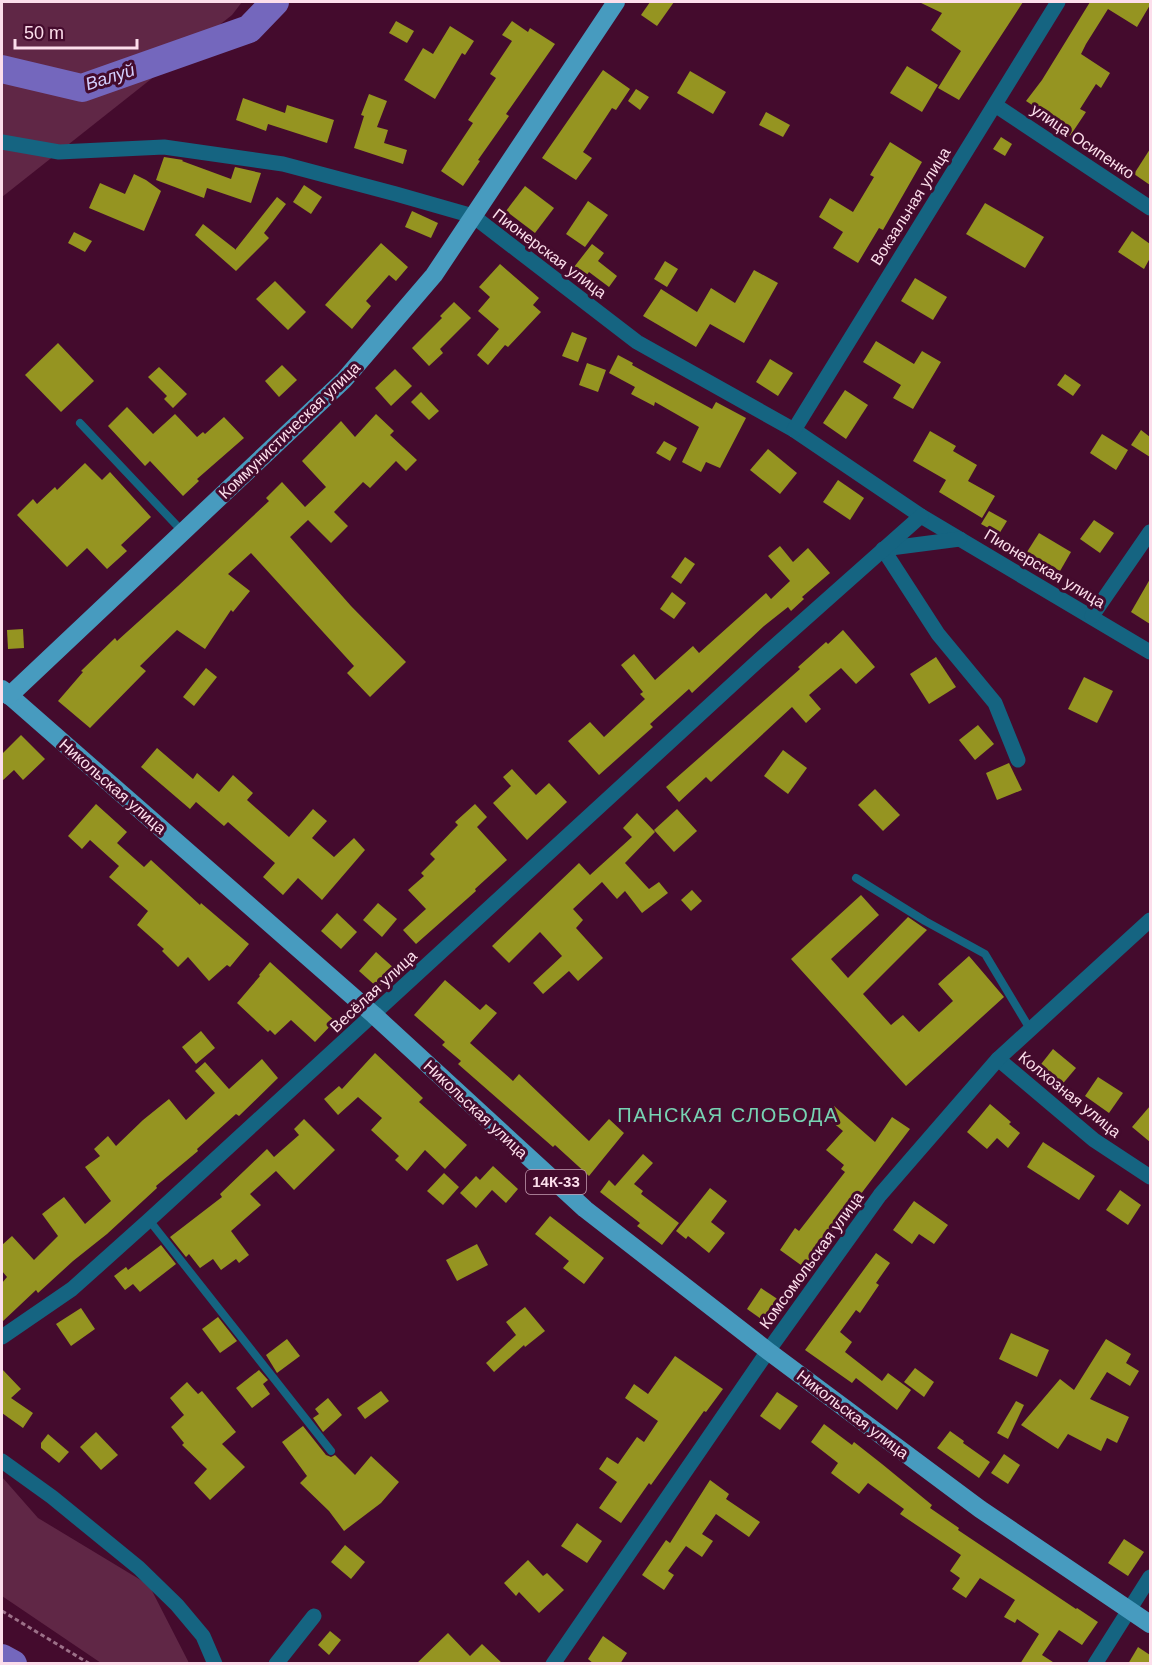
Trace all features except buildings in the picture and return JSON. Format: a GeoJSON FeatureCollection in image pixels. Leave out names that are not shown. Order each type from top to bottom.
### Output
{"type":"FeatureCollection","features":[{"type":"Feature","properties":{"kind":"main road","name":"Коммунистическая улица"},"geometry":{"type":"LineString","coordinates":[[4,696],[344,380],[434,275],[616,2]]}},
{"type":"Feature","properties":{"kind":"main road","name":"Никольская улица"},"geometry":{"type":"LineString","coordinates":[[4,696],[374,1015],[585,1209],[768,1351],[980,1509],[1150,1624]]}},
{"type":"Feature","properties":{"kind":"street","name":"Вокзальная улица"},"geometry":{"type":"LineString","coordinates":[[794,430],[1058,2]]}},
{"type":"Feature","properties":{"kind":"street","name":"улица Осипенко"},"geometry":{"type":"LineString","coordinates":[[995,105],[1150,208]]}},
{"type":"Feature","properties":{"kind":"street","name":"Пионерская улица"},"geometry":{"type":"LineString","coordinates":[[2,142],[59,152],[164,147],[283,164],[473,216],[637,342],[794,430],[921,516],[1150,652]]}},
{"type":"Feature","properties":{"kind":"street"},"geometry":{"type":"LineString","coordinates":[[883,549],[921,516]]}},
{"type":"Feature","properties":{"kind":"street"},"geometry":{"type":"LineString","coordinates":[[1092,616],[1150,532]]}},
{"type":"Feature","properties":{"kind":"street"},"geometry":{"type":"LineString","coordinates":[[883,549],[960,539]]}},
{"type":"Feature","properties":{"kind":"street"},"geometry":{"type":"LineString","coordinates":[[883,549],[938,634],[995,703],[1018,760]]}},
{"type":"Feature","properties":{"kind":"street","name":"Весёлая улица"},"geometry":{"type":"LineString","coordinates":[[2,1337],[72,1289],[149,1221],[759,660],[883,549]]}},
{"type":"Feature","properties":{"kind":"street","name":"Комсомольская улица"},"geometry":{"type":"LineString","coordinates":[[553,1664],[768,1351],[880,1195],[998,1059],[1150,920]]}},
{"type":"Feature","properties":{"kind":"street","name":"Колхозная улица"},"geometry":{"type":"LineString","coordinates":[[998,1059],[1094,1140],[1150,1177]]}},
{"type":"Feature","properties":{"kind":"street"},"geometry":{"type":"LineString","coordinates":[[2,1461],[52,1497],[147,1576],[177,1605],[203,1636],[214,1664]]}},
{"type":"Feature","properties":{"kind":"street"},"geometry":{"type":"LineString","coordinates":[[1095,1664],[1150,1577]]}},
{"type":"Feature","properties":{"kind":"street"},"geometry":{"type":"LineString","coordinates":[[276,1664],[314,1616]]}},
{"type":"Feature","properties":{"kind":"lane"},"geometry":{"type":"LineString","coordinates":[[80,423],[183,532]]}},
{"type":"Feature","properties":{"kind":"lane"},"geometry":{"type":"LineString","coordinates":[[856,878],[925,921],[985,954],[1030,1029]]}},
{"type":"Feature","properties":{"kind":"lane"},"geometry":{"type":"LineString","coordinates":[[149,1221],[331,1451]]}},
{"type":"Feature","properties":{"kind":"path"},"geometry":{"type":"LineString","coordinates":[[2,1611],[90,1664]]}},
{"type":"Feature","properties":{"kind":"shaded area"},"geometry":{"type":"Polygon","coordinates":[[[2,2],[242,2],[232,15],[2,197],[2,2]]]}},
{"type":"Feature","properties":{"kind":"shaded area"},"geometry":{"type":"Polygon","coordinates":[[[2,1477],[38,1518],[149,1585],[189,1663],[101,1663],[2,1596],[2,1477]]]}},
{"type":"Feature","properties":{"kind":"waterway","name":"Валуй"},"geometry":{"type":"LineString","coordinates":[[2,69],[82,88],[249,29],[275,2]]}},
{"type":"Feature","properties":{"kind":"waterway","name":"Валуй"},"geometry":{"type":"LineString","coordinates":[[2,1658],[13,1664]]}},
{"type":"Feature","properties":{"kind":"district","name":"ПАНСКАЯ СЛОБОДА"},"geometry":{"type":"Point","coordinates":[728,1115]}}]}
